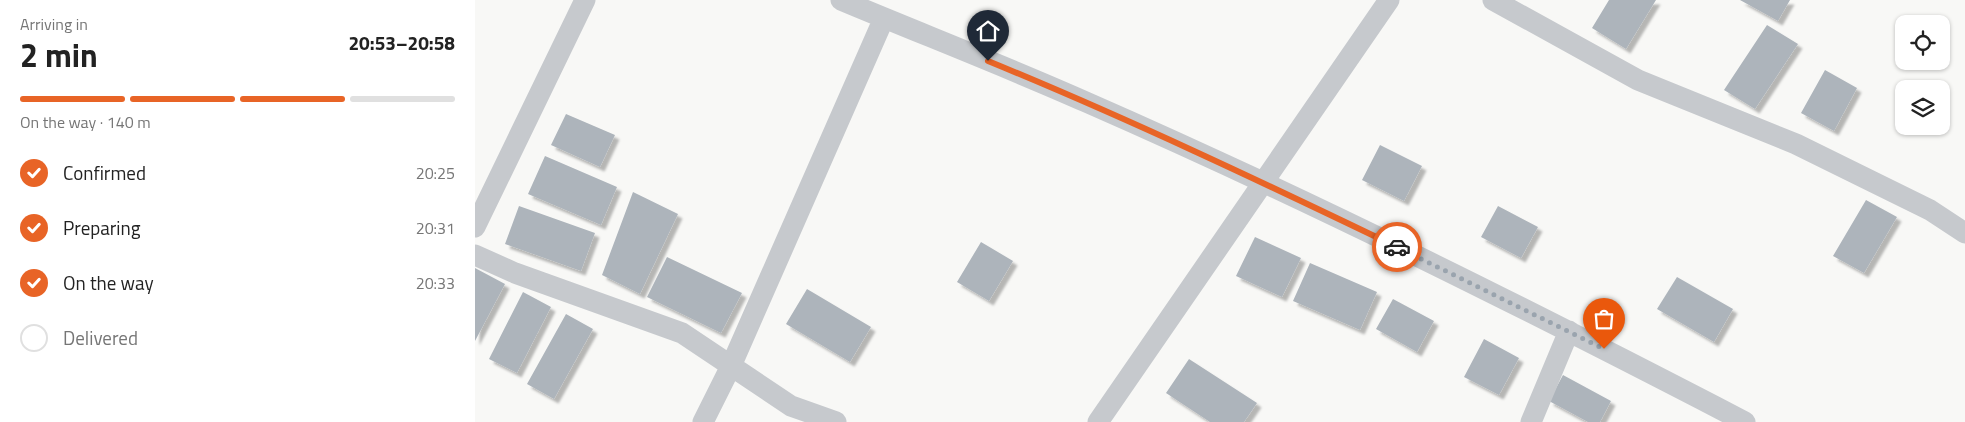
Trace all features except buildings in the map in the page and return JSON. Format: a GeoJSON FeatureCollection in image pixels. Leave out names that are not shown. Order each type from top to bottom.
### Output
{"type":"FeatureCollection","features":[{"type":"Feature","properties":{"kind":"street"},"geometry":{"type":"LineString","coordinates":[[475,227],[585,0]]}},
{"type":"Feature","properties":{"kind":"street"},"geometry":{"type":"LineString","coordinates":[[841,0],[1086,102],[1263,183],[1569,331],[1745,422]]}},
{"type":"Feature","properties":{"kind":"street"},"geometry":{"type":"LineString","coordinates":[[1098,422],[1389,0]]}},
{"type":"Feature","properties":{"kind":"street"},"geometry":{"type":"LineString","coordinates":[[1493,0],[1638,80],[1796,144],[1930,210],[1965,234]]}},
{"type":"Feature","properties":{"kind":"street"},"geometry":{"type":"LineString","coordinates":[[703,422],[731,366],[884,18]]}},
{"type":"Feature","properties":{"kind":"street"},"geometry":{"type":"LineString","coordinates":[[475,255],[515,273],[681,333],[791,406],[836,422]]}},
{"type":"Feature","properties":{"kind":"street"},"geometry":{"type":"LineString","coordinates":[[1531,422],[1569,331]]}},
{"type":"Feature","properties":{"kind":"way so far"},"geometry":{"type":"LineString","coordinates":[[1397,247],[1604,349]]}},
{"type":"Feature","properties":{"kind":"route"},"geometry":{"type":"LineString","coordinates":[[988,61],[1086,102],[1397,247]]}}]}
